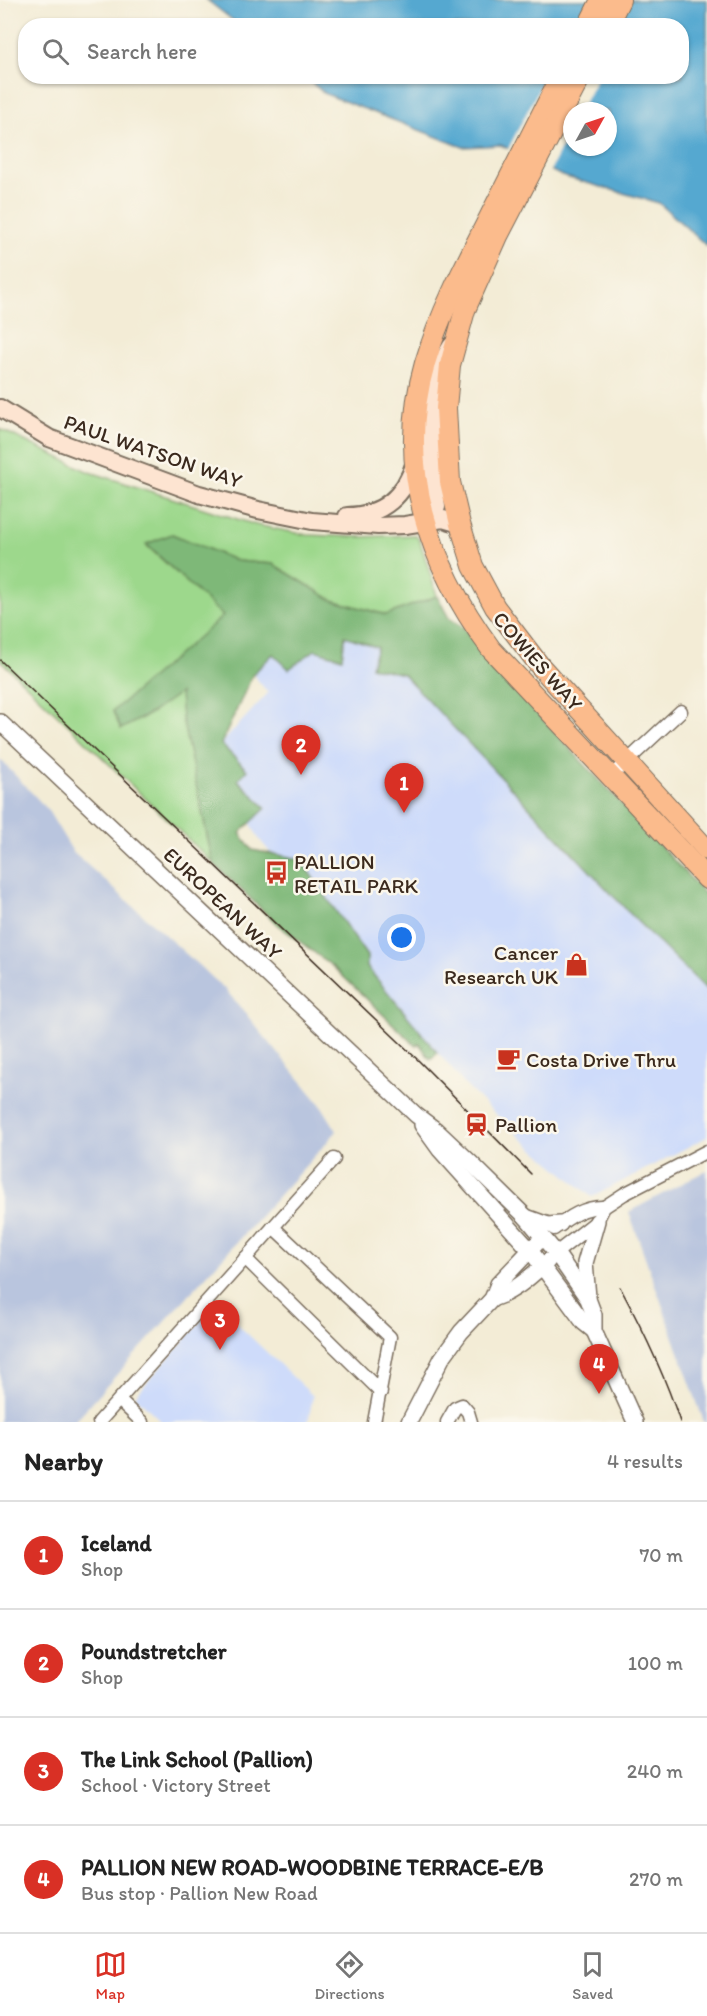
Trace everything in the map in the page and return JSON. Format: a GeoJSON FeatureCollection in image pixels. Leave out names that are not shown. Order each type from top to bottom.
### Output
{"type":"FeatureCollection","features":[{"type":"Feature","properties":{"kind":"highway"},"geometry":{"type":"LineString","coordinates":[[592,18],[601,0]]}},
{"type":"Feature","properties":{"kind":"highway"},"geometry":{"type":"LineString","coordinates":[[611,18],[620,0]]}},
{"type":"Feature","properties":{"kind":"highway"},"geometry":{"type":"LineString","coordinates":[[491,232],[557,84]]}},
{"type":"Feature","properties":{"kind":"highway"},"geometry":{"type":"LineString","coordinates":[[491,232],[576,84]]}},
{"type":"Feature","properties":{"kind":"highway","name":"COWIES WAY"},"geometry":{"type":"LineString","coordinates":[[491,232],[458,332],[450,365],[446,408],[450,482],[473,566],[495,607],[540,666],[707,850]]}},
{"type":"Feature","properties":{"kind":"highway","name":"COWIES WAY"},"geometry":{"type":"LineString","coordinates":[[491,232],[450,297],[425,365],[418,397],[416,473],[425,522],[434,551],[478,632],[491,649],[707,879]]}},
{"type":"Feature","properties":{"kind":"main road"},"geometry":{"type":"LineString","coordinates":[[425,522],[433,516],[437,507],[430,438],[435,390],[440,365],[458,332]]}},
{"type":"Feature","properties":{"kind":"main road","name":"PAUL WATSON WAY"},"geometry":{"type":"LineString","coordinates":[[0,408],[59,442],[200,494],[258,510],[298,518],[378,526],[443,519],[460,524]]}},
{"type":"Feature","properties":{"kind":"main road","name":"PAUL WATSON WAY"},"geometry":{"type":"LineString","coordinates":[[298,518],[358,516],[375,513],[392,500],[408,480],[416,458]]}},
{"type":"Feature","properties":{"kind":"street"},"geometry":{"type":"LineString","coordinates":[[609,777],[681,711]]}},
{"type":"Feature","properties":{"kind":"street","name":"EUROPEAN WAY"},"geometry":{"type":"LineString","coordinates":[[0,722],[416,1115],[443,1136],[526,1217],[556,1253],[588,1299]]}},
{"type":"Feature","properties":{"kind":"street","name":"EUROPEAN WAY"},"geometry":{"type":"LineString","coordinates":[[416,1115],[426,1133],[440,1150],[530,1250],[584,1323],[594,1331]]}},
{"type":"Feature","properties":{"kind":"street"},"geometry":{"type":"LineString","coordinates":[[492,1299],[506,1295],[518,1287],[624,1194],[707,1151]]}},
{"type":"Feature","properties":{"kind":"street"},"geometry":{"type":"LineString","coordinates":[[99,1422],[334,1159]]}},
{"type":"Feature","properties":{"kind":"street"},"geometry":{"type":"LineString","coordinates":[[409,1422],[442,1358],[461,1332],[492,1299],[498,1284],[530,1250],[560,1224],[585,1210],[601,1214]]}},
{"type":"Feature","properties":{"kind":"street"},"geometry":{"type":"LineString","coordinates":[[601,1214],[585,1263],[588,1299],[594,1315],[594,1331],[634,1422]]}},
{"type":"Feature","properties":{"kind":"street"},"geometry":{"type":"LineString","coordinates":[[526,1217],[548,1225],[560,1224]]}},
{"type":"Feature","properties":{"kind":"street"},"geometry":{"type":"LineString","coordinates":[[273,1227],[390,1337],[374,1422]]}},
{"type":"Feature","properties":{"kind":"street"},"geometry":{"type":"LineString","coordinates":[[245,1258],[381,1392]]}},
{"type":"Feature","properties":{"kind":"street"},"geometry":{"type":"LineString","coordinates":[[119,1400],[142,1422]]}},
{"type":"Feature","properties":{"kind":"street"},"geometry":{"type":"LineString","coordinates":[[447,1422],[455,1408],[462,1405],[471,1422]]}},
{"type":"Feature","properties":{"kind":"shaded area","name":"PALLION RETAIL PARK"},"geometry":{"type":"Polygon","coordinates":[[[345,636],[377,647],[371,667],[403,674],[639,923],[707,990],[707,1137],[592,1197],[522,1139],[466,1086],[259,839],[231,785],[221,744],[268,693],[253,674],[273,654],[289,669],[315,650],[345,636]]]}},
{"type":"Feature","properties":{"kind":"shaded area"},"geometry":{"type":"Polygon","coordinates":[[[0,759],[47,809],[73,852],[225,989],[321,1105],[337,1131],[74,1422],[0,1422],[0,759]]]}},
{"type":"Feature","properties":{"kind":"shaded area"},"geometry":{"type":"Polygon","coordinates":[[[707,1170],[707,1422],[704,1422],[629,1212],[707,1170]]]}},
{"type":"Feature","properties":{"kind":"shaded area"},"geometry":{"type":"Polygon","coordinates":[[[216,1304],[313,1396],[308,1422],[162,1422],[135,1396],[216,1304]]]}},
{"type":"Feature","properties":{"kind":"green space"},"geometry":{"type":"Polygon","coordinates":[[[0,429],[87,471],[256,525],[307,535],[358,537],[415,535],[420,541],[437,596],[387,615],[332,600],[273,564],[237,561],[172,534],[146,545],[224,616],[113,712],[121,729],[151,713],[180,692],[182,718],[213,863],[0,660],[0,429]]]}},
{"type":"Feature","properties":{"kind":"green space"},"geometry":{"type":"Polygon","coordinates":[[[172,534],[237,561],[273,564],[332,600],[386,615],[437,596],[449,618],[464,628],[493,666],[707,896],[707,990],[639,923],[403,674],[371,667],[377,647],[345,636],[342,658],[315,650],[289,669],[273,654],[253,674],[221,744],[247,770],[238,780],[266,808],[240,833],[252,850],[300,859],[367,956],[367,967],[438,1053],[430,1059],[419,1043],[416,1046],[332,966],[278,925],[213,863],[182,718],[180,693],[151,713],[121,729],[113,711],[223,616],[146,544],[172,534]]]}},
{"type":"Feature","properties":{"kind":"water"},"geometry":{"type":"Polygon","coordinates":[[[207,0],[707,0],[707,246],[659,203],[562,176],[501,145],[463,147],[326,94],[313,84],[689,84],[689,18],[230,18],[207,0]]]}},
{"type":"Feature","properties":{"kind":"pier"},"geometry":{"type":"Polygon","coordinates":[[[541,84],[594,84],[585,102],[563,102],[563,145],[549,173],[507,151],[541,84]]]}},
{"type":"Feature","properties":{"kind":"tram line"},"geometry":{"type":"LineString","coordinates":[[0,660],[418,1060],[531,1174]]}},
{"type":"Feature","properties":{"kind":"tram line"},"geometry":{"type":"LineString","coordinates":[[620,1287],[653,1353],[680,1422]]}},
{"type":"Feature","properties":{"kind":"place","name":"Poundstretcher"},"geometry":{"type":"Point","coordinates":[301,775]}},
{"type":"Feature","properties":{"kind":"place","name":"Iceland"},"geometry":{"type":"Point","coordinates":[404,813]}},
{"type":"Feature","properties":{"kind":"place","name":"PALLION RETAIL PARK"},"geometry":{"type":"Point","coordinates":[276,873]}},
{"type":"Feature","properties":{"kind":"place","name":"Cancer Research UK"},"geometry":{"type":"Point","coordinates":[576,964]}},
{"type":"Feature","properties":{"kind":"place","name":"Costa Drive Thru"},"geometry":{"type":"Point","coordinates":[508,1059]}},
{"type":"Feature","properties":{"kind":"place","name":"Pallion"},"geometry":{"type":"Point","coordinates":[477,1124]}},
{"type":"Feature","properties":{"kind":"place","name":"The Link School (Pallion)"},"geometry":{"type":"Point","coordinates":[220,1350]}},
{"type":"Feature","properties":{"kind":"place","name":"PALLION NEW ROAD-WOODBINE TERRACE-E/B"},"geometry":{"type":"Point","coordinates":[599,1394]}}]}
